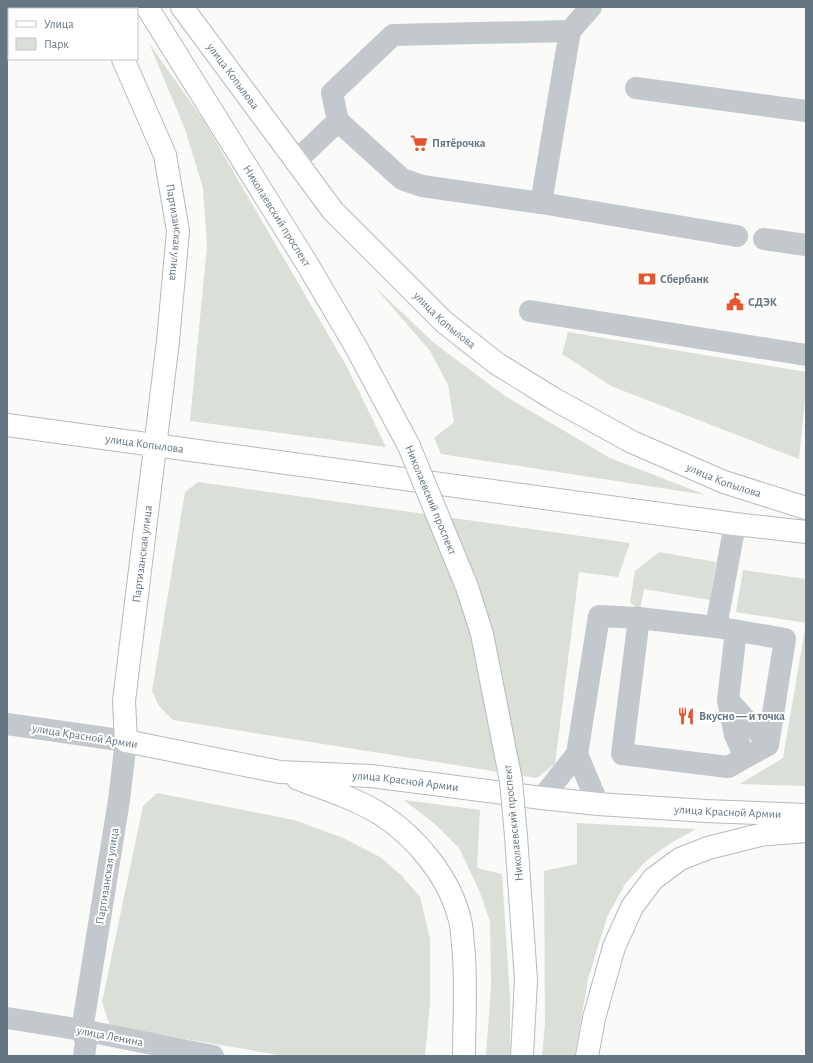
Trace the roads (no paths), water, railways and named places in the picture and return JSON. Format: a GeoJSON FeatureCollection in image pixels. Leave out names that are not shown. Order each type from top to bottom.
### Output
{"type":"FeatureCollection","features":[{"type":"Feature","properties":{"kind":"main road","name":"Николаевский проспект"},"geometry":{"type":"LineString","coordinates":[[147,7],[310,268],[395,417],[409,446],[467,587],[482,634],[511,781],[526,980],[522,1056]]}},
{"type":"Feature","properties":{"kind":"main road","name":"улица Копылова"},"geometry":{"type":"LineString","coordinates":[[182,7],[295,162],[333,211],[394,274],[444,322],[496,362],[554,399],[632,442],[724,482],[806,508]]}},
{"type":"Feature","properties":{"kind":"main road","name":"Партизанская улица"},"geometry":{"type":"LineString","coordinates":[[124,60],[165,155],[178,231],[168,342],[124,701],[126,741]]}},
{"type":"Feature","properties":{"kind":"main road","name":"улица Копылова"},"geometry":{"type":"LineString","coordinates":[[7,425],[735,524],[806,532]]}},
{"type":"Feature","properties":{"kind":"main road","name":"улица Красной Армии"},"geometry":{"type":"LineString","coordinates":[[126,741],[280,772],[371,776],[598,804],[706,811],[806,815]]}},
{"type":"Feature","properties":{"kind":"main road"},"geometry":{"type":"LineString","coordinates":[[280,772],[349,798],[382,815],[414,841],[436,867],[452,894],[460,920],[464,960],[464,1056]]}},
{"type":"Feature","properties":{"kind":"main road"},"geometry":{"type":"LineString","coordinates":[[587,1056],[594,1018],[614,947],[632,907],[653,879],[680,858],[708,848],[760,835],[806,831]]}},
{"type":"Feature","properties":{"kind":"street"},"geometry":{"type":"LineString","coordinates":[[541,203],[570,31],[591,7]]}},
{"type":"Feature","properties":{"kind":"street"},"geometry":{"type":"LineString","coordinates":[[570,31],[392,35],[332,93],[338,121],[402,179],[422,186],[541,203],[738,236]]}},
{"type":"Feature","properties":{"kind":"street"},"geometry":{"type":"LineString","coordinates":[[636,88],[806,111]]}},
{"type":"Feature","properties":{"kind":"street"},"geometry":{"type":"LineString","coordinates":[[295,162],[338,121]]}},
{"type":"Feature","properties":{"kind":"street"},"geometry":{"type":"LineString","coordinates":[[764,239],[806,245]]}},
{"type":"Feature","properties":{"kind":"street"},"geometry":{"type":"LineString","coordinates":[[530,311],[806,355]]}},
{"type":"Feature","properties":{"kind":"street"},"geometry":{"type":"LineString","coordinates":[[735,524],[726,629],[728,700],[735,735],[745,757]]}},
{"type":"Feature","properties":{"kind":"street"},"geometry":{"type":"LineString","coordinates":[[542,798],[577,754],[599,616],[639,618],[726,629],[785,639],[768,738],[768,746],[728,767],[622,754],[639,618]]}},
{"type":"Feature","properties":{"kind":"street"},"geometry":{"type":"LineString","coordinates":[[728,700],[753,728],[768,738]]}},
{"type":"Feature","properties":{"kind":"street","name":"улица Красной Армии"},"geometry":{"type":"LineString","coordinates":[[7,724],[126,741]]}},
{"type":"Feature","properties":{"kind":"street","name":"Партизанская улица"},"geometry":{"type":"LineString","coordinates":[[84,1056],[86,1042],[82,1030],[119,800],[126,741]]}},
{"type":"Feature","properties":{"kind":"street"},"geometry":{"type":"LineString","coordinates":[[577,754],[598,804]]}},
{"type":"Feature","properties":{"kind":"street","name":"улица Ленина"},"geometry":{"type":"LineString","coordinates":[[7,1018],[82,1030],[213,1056]]}},
{"type":"Feature","properties":{"kind":"place","name":"Пятёрочка"},"geometry":{"type":"Point","coordinates":[419,143]}},
{"type":"Feature","properties":{"kind":"place","name":"Сбербанк"},"geometry":{"type":"Point","coordinates":[647,279]}},
{"type":"Feature","properties":{"kind":"place","name":"СДЭК"},"geometry":{"type":"Point","coordinates":[735,302]}},
{"type":"Feature","properties":{"kind":"place","name":"Вкусно — и точка"},"geometry":{"type":"Point","coordinates":[686,716]}}]}
